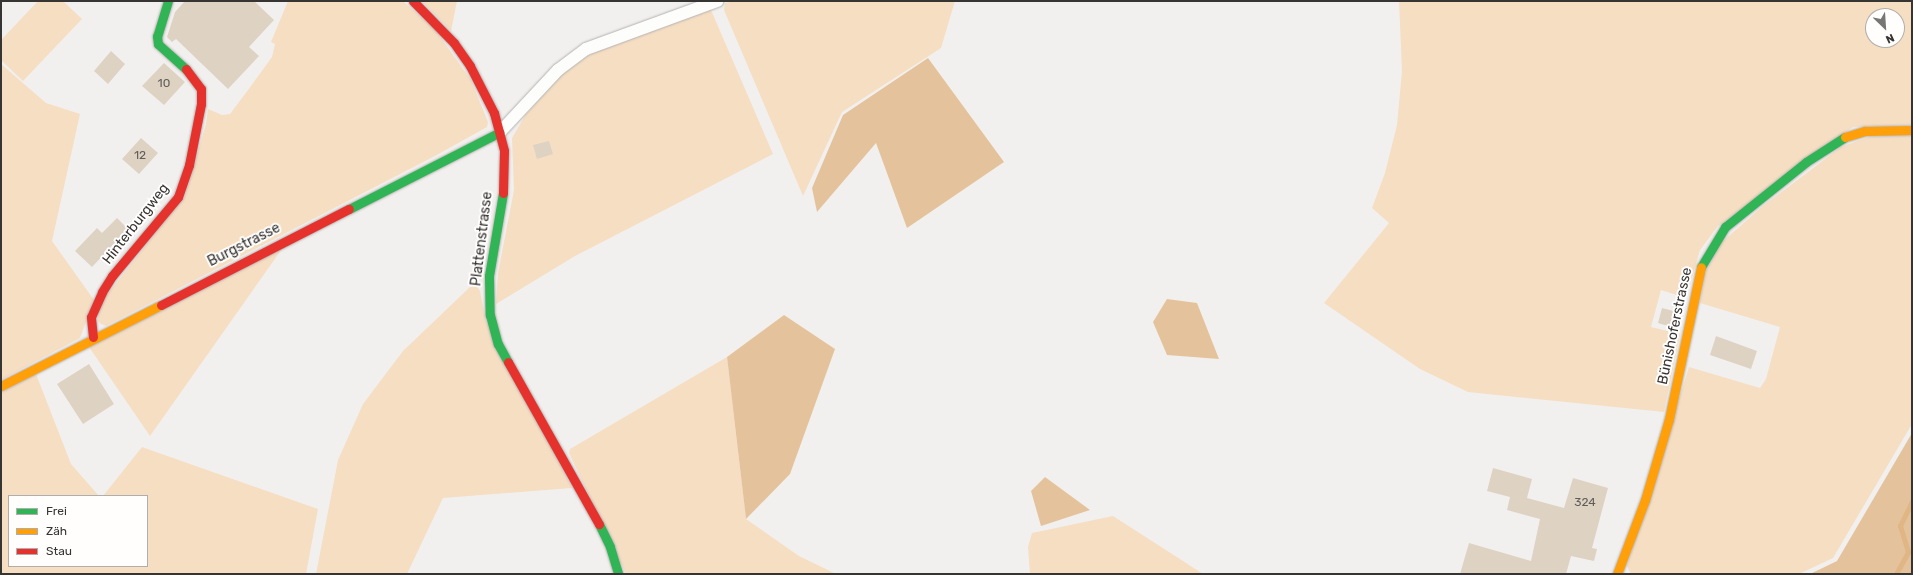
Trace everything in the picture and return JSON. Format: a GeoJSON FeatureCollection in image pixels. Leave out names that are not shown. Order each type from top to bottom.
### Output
{"type":"FeatureCollection","features":[{"type":"Feature","properties":{"kind":"street","name":"Hinterburgweg"},"geometry":{"type":"LineString","coordinates":[[93,337],[91,317],[102,292],[112,276],[178,197],[189,165],[201,104],[201,89],[193,76],[158,44],[157,36],[168,1]]}},
{"type":"Feature","properties":{"kind":"street","name":"Plattenstrasse"},"geometry":{"type":"LineString","coordinates":[[412,1],[454,43],[470,66],[487,96],[500,132],[504,169],[502,208],[489,276],[490,314],[498,344],[592,510],[610,547],[618,574]]}},
{"type":"Feature","properties":{"kind":"street"},"geometry":{"type":"LineString","coordinates":[[500,132],[558,70],[586,49],[717,1]]}},
{"type":"Feature","properties":{"kind":"street","name":"Bünishoferstrasse"},"geometry":{"type":"LineString","coordinates":[[1617,574],[1645,500],[1669,419],[1702,264],[1726,227],[1806,162],[1845,137],[1865,131],[1912,130]]}},
{"type":"Feature","properties":{"kind":"street","name":"Burgstrasse"},"geometry":{"type":"LineString","coordinates":[[1,386],[93,337],[500,132]]}},
{"type":"Feature","properties":{"kind":"shaded area"},"geometry":{"type":"Polygon","coordinates":[[[38,1],[63,1],[82,19],[23,81],[1,60],[1,40],[38,1]]]}},
{"type":"Feature","properties":{"kind":"shaded area"},"geometry":{"type":"Polygon","coordinates":[[[288,1],[403,1],[436,31],[471,80],[488,122],[487,127],[435,156],[106,326],[101,324],[98,321],[99,305],[185,196],[206,124],[208,109],[222,115],[230,114],[251,86],[272,57],[275,44],[271,42],[288,1]]]}},
{"type":"Feature","properties":{"kind":"shaded area"},"geometry":{"type":"Polygon","coordinates":[[[422,1],[457,1],[451,31],[422,1]]]}},
{"type":"Feature","properties":{"kind":"shaded area"},"geometry":{"type":"Polygon","coordinates":[[[734,1],[955,1],[941,48],[842,112],[803,196],[724,10],[725,3],[734,1]]]}},
{"type":"Feature","properties":{"kind":"shaded area"},"geometry":{"type":"Polygon","coordinates":[[[1399,1],[1912,1],[1912,125],[1853,127],[1718,226],[1700,250],[1686,298],[1661,290],[1651,327],[1680,334],[1664,412],[1468,392],[1420,369],[1324,303],[1389,223],[1372,208],[1385,173],[1397,125],[1402,71],[1399,1]]]}},
{"type":"Feature","properties":{"kind":"shaded area"},"geometry":{"type":"Polygon","coordinates":[[[711,10],[773,154],[575,256],[496,304],[498,273],[514,190],[512,138],[526,114],[560,76],[590,54],[711,10]]]}},
{"type":"Feature","properties":{"kind":"shaded area"},"geometry":{"type":"Polygon","coordinates":[[[928,58],[1004,162],[907,228],[876,143],[817,212],[812,188],[843,115],[928,58]]]}},
{"type":"Feature","properties":{"kind":"shaded area"},"geometry":{"type":"Polygon","coordinates":[[[1,64],[46,103],[80,114],[52,241],[94,300],[80,338],[1,380],[1,64]]]}},
{"type":"Feature","properties":{"kind":"shaded area"},"geometry":{"type":"Polygon","coordinates":[[[1912,136],[1912,424],[1833,558],[1799,574],[1631,574],[1627,566],[1689,367],[1760,388],[1766,379],[1780,327],[1700,303],[1706,271],[1722,242],[1763,206],[1841,147],[1869,137],[1912,136]]]}},
{"type":"Feature","properties":{"kind":"shaded area"},"geometry":{"type":"Polygon","coordinates":[[[284,246],[150,436],[89,347],[284,246]]]}},
{"type":"Feature","properties":{"kind":"shaded area"},"geometry":{"type":"Polygon","coordinates":[[[476,286],[480,291],[486,321],[572,488],[443,498],[407,574],[316,574],[338,460],[363,404],[403,351],[470,287],[476,286]]]}},
{"type":"Feature","properties":{"kind":"shaded area"},"geometry":{"type":"Polygon","coordinates":[[[1167,299],[1197,303],[1219,359],[1167,355],[1153,322],[1167,299]]]}},
{"type":"Feature","properties":{"kind":"shaded area"},"geometry":{"type":"Polygon","coordinates":[[[784,315],[835,349],[790,474],[746,519],[727,357],[784,315]]]}},
{"type":"Feature","properties":{"kind":"shaded area"},"geometry":{"type":"Polygon","coordinates":[[[727,357],[746,519],[799,556],[836,574],[626,574],[569,453],[570,449],[727,357]]]}},
{"type":"Feature","properties":{"kind":"shaded area"},"geometry":{"type":"Polygon","coordinates":[[[36,374],[71,464],[98,495],[8,495],[8,567],[148,567],[148,495],[104,495],[142,447],[318,509],[306,574],[1,574],[1,393],[36,374]]]}},
{"type":"Feature","properties":{"kind":"shaded area"},"geometry":{"type":"Polygon","coordinates":[[[1912,433],[1912,574],[1810,574],[1837,561],[1912,433]]]}},
{"type":"Feature","properties":{"kind":"shaded area"},"geometry":{"type":"Polygon","coordinates":[[[1045,477],[1090,510],[1041,526],[1031,491],[1045,477]]]}},
{"type":"Feature","properties":{"kind":"shaded area"},"geometry":{"type":"Polygon","coordinates":[[[1113,516],[1203,574],[1030,574],[1028,547],[1032,533],[1113,516]]]}},
{"type":"Feature","properties":{"kind":"building"},"geometry":{"type":"Polygon","coordinates":[[[185,1],[254,1],[274,20],[249,47],[259,56],[228,89],[176,39],[172,42],[167,37],[175,12],[185,1]]]}},
{"type":"Feature","properties":{"kind":"building"},"geometry":{"type":"Polygon","coordinates":[[[111,51],[125,64],[108,84],[94,71],[111,51]]]}},
{"type":"Feature","properties":{"kind":"building"},"geometry":{"type":"Polygon","coordinates":[[[164,63],[185,82],[164,105],[142,86],[164,63]]]}},
{"type":"Feature","properties":{"kind":"building"},"geometry":{"type":"Polygon","coordinates":[[[141,138],[158,153],[139,174],[122,159],[141,138]]]}},
{"type":"Feature","properties":{"kind":"building"},"geometry":{"type":"Polygon","coordinates":[[[549,141],[553,154],[537,159],[533,145],[549,141]]]}},
{"type":"Feature","properties":{"kind":"building"},"geometry":{"type":"Polygon","coordinates":[[[117,218],[128,229],[92,267],[75,251],[97,228],[102,233],[117,218]]]}},
{"type":"Feature","properties":{"kind":"building"},"geometry":{"type":"Polygon","coordinates":[[[1662,308],[1681,313],[1678,329],[1658,323],[1662,308]]]}},
{"type":"Feature","properties":{"kind":"building"},"geometry":{"type":"Polygon","coordinates":[[[1716,336],[1757,351],[1751,369],[1710,355],[1716,336]]]}},
{"type":"Feature","properties":{"kind":"building"},"geometry":{"type":"Polygon","coordinates":[[[89,364],[114,404],[83,424],[57,384],[89,364]]]}},
{"type":"Feature","properties":{"kind":"building"},"geometry":{"type":"Polygon","coordinates":[[[1493,468],[1532,479],[1527,498],[1564,508],[1573,478],[1608,488],[1592,548],[1597,549],[1594,561],[1571,556],[1566,574],[1460,574],[1469,543],[1531,561],[1540,519],[1507,510],[1510,497],[1487,491],[1493,468]]]}},
{"type":"Feature","properties":{"kind":"waterway"},"geometry":{"type":"LineString","coordinates":[[1896,574],[1908,552],[1900,526],[1912,501]]}},
{"type":"Feature","properties":{"kind":"traffic: fast"},"geometry":{"type":"LineString","coordinates":[[168,1],[157,36],[158,44],[186,69]]}},
{"type":"Feature","properties":{"kind":"traffic: fast"},"geometry":{"type":"LineString","coordinates":[[349,209],[500,132]]}},
{"type":"Feature","properties":{"kind":"traffic: fast"},"geometry":{"type":"LineString","coordinates":[[1701,267],[1725,227],[1806,162],[1845,137]]}},
{"type":"Feature","properties":{"kind":"traffic: fast"},"geometry":{"type":"LineString","coordinates":[[503,193],[489,276],[490,315],[498,344],[508,362]]}},
{"type":"Feature","properties":{"kind":"traffic: fast"},"geometry":{"type":"LineString","coordinates":[[599,524],[610,547],[618,574]]}},
{"type":"Feature","properties":{"kind":"traffic: slow"},"geometry":{"type":"LineString","coordinates":[[1845,137],[1865,131],[1912,130]]}},
{"type":"Feature","properties":{"kind":"traffic: slow"},"geometry":{"type":"LineString","coordinates":[[1617,574],[1645,500],[1669,419],[1701,267]]}},
{"type":"Feature","properties":{"kind":"traffic: slow"},"geometry":{"type":"LineString","coordinates":[[1,386],[161,305]]}},
{"type":"Feature","properties":{"kind":"traffic: jam"},"geometry":{"type":"LineString","coordinates":[[413,1],[454,43],[470,66],[494,113],[504,151],[503,193]]}},
{"type":"Feature","properties":{"kind":"traffic: jam"},"geometry":{"type":"LineString","coordinates":[[93,337],[91,317],[102,292],[112,276],[178,197],[189,165],[201,104],[201,89],[186,69]]}},
{"type":"Feature","properties":{"kind":"traffic: jam"},"geometry":{"type":"LineString","coordinates":[[161,305],[349,209]]}},
{"type":"Feature","properties":{"kind":"traffic: jam"},"geometry":{"type":"LineString","coordinates":[[508,362],[599,524]]}}]}
